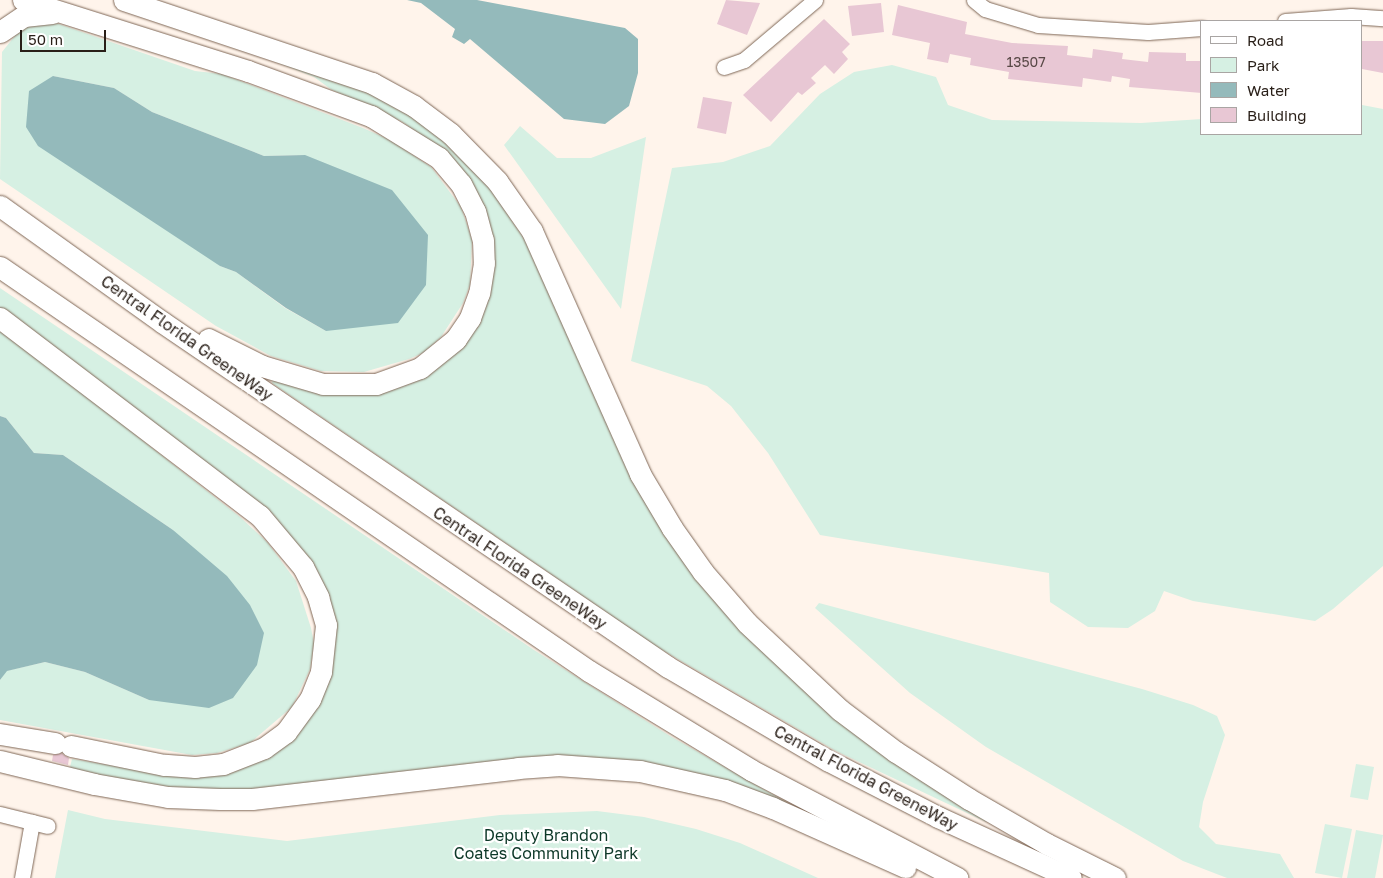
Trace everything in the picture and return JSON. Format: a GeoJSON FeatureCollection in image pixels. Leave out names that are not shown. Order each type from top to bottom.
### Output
{"type":"FeatureCollection","features":[{"type":"Feature","properties":{"kind":"highway"},"geometry":{"type":"LineString","coordinates":[[0,205],[234,354],[292,377],[323,384],[376,384],[420,368],[456,339],[470,318],[479,293],[483,255],[475,211],[461,184],[439,158],[411,138],[371,116],[256,74],[23,0]]}},
{"type":"Feature","properties":{"kind":"highway"},"geometry":{"type":"LineString","coordinates":[[124,0],[372,83],[414,106],[451,134],[497,181],[532,231],[640,474],[672,528],[703,572],[747,623],[840,710],[896,752],[1004,819],[1115,878]]}},
{"type":"Feature","properties":{"kind":"highway"},"geometry":{"type":"LineString","coordinates":[[0,32],[24,16],[58,12]]}},
{"type":"Feature","properties":{"kind":"highway","name":"Central Florida GreeneWay"},"geometry":{"type":"LineString","coordinates":[[0,205],[178,333],[668,667],[837,765],[938,817],[1071,878]]}},
{"type":"Feature","properties":{"kind":"highway"},"geometry":{"type":"LineString","coordinates":[[0,267],[589,671],[751,770],[958,878]]}},
{"type":"Feature","properties":{"kind":"highway"},"geometry":{"type":"LineString","coordinates":[[0,318],[260,516],[283,540],[307,575],[318,597],[326,625],[321,672],[310,699],[286,732],[264,748],[223,764],[195,767],[164,765],[0,734]]}},
{"type":"Feature","properties":{"kind":"highway"},"geometry":{"type":"LineString","coordinates":[[0,761],[112,787],[168,797],[211,799],[252,799],[557,765],[640,771],[726,790],[766,805],[930,878]]}},
{"type":"Feature","properties":{"kind":"street"},"geometry":{"type":"LineString","coordinates":[[724,67],[744,60],[815,0]]}},
{"type":"Feature","properties":{"kind":"street"},"geometry":{"type":"LineString","coordinates":[[974,0],[985,9],[1038,25],[1148,32],[1200,28]]}},
{"type":"Feature","properties":{"kind":"street"},"geometry":{"type":"LineString","coordinates":[[1298,20],[1351,16],[1383,18]]}},
{"type":"Feature","properties":{"kind":"street"},"geometry":{"type":"LineString","coordinates":[[0,814],[48,826]]}},
{"type":"Feature","properties":{"kind":"street"},"geometry":{"type":"LineString","coordinates":[[22,878],[32,822]]}},
{"type":"Feature","properties":{"kind":"green space"},"geometry":{"type":"Polygon","coordinates":[[[50,21],[195,71],[222,74],[390,140],[431,167],[461,207],[472,240],[470,284],[463,303],[441,337],[425,352],[409,359],[364,372],[321,371],[271,356],[216,326],[0,179],[2,52],[18,32],[29,25],[50,21]],[[53,76],[220,266],[236,272],[285,308],[326,331],[305,155],[264,156],[152,112],[114,88],[53,76]]]}},
{"type":"Feature","properties":{"kind":"green space"},"geometry":{"type":"Polygon","coordinates":[[[268,59],[345,81],[399,107],[473,164],[540,262],[717,598],[987,816],[986,822],[836,751],[657,647],[272,383],[273,379],[301,389],[357,395],[385,392],[409,384],[426,375],[489,287],[446,153],[401,121],[332,90],[314,77],[268,59]]]}},
{"type":"Feature","properties":{"kind":"green space"},"geometry":{"type":"Polygon","coordinates":[[[892,65],[936,77],[948,105],[992,120],[1141,123],[1200,119],[1200,135],[1363,135],[1363,105],[1383,109],[1383,566],[1333,609],[1315,621],[1193,601],[1164,591],[1155,611],[1128,628],[1088,627],[1050,602],[1049,573],[820,535],[768,453],[731,406],[707,386],[631,361],[672,168],[723,162],[770,146],[820,94],[854,72],[892,65]]]}},
{"type":"Feature","properties":{"kind":"green space"},"geometry":{"type":"Polygon","coordinates":[[[520,126],[557,158],[591,158],[646,137],[621,309],[504,145],[520,126]]]}},
{"type":"Feature","properties":{"kind":"green space"},"geometry":{"type":"Polygon","coordinates":[[[0,288],[534,650],[670,736],[811,816],[634,766],[227,796],[69,771],[72,759],[179,776],[209,776],[232,772],[266,758],[323,694],[310,561],[279,523],[0,310],[0,288]]]}},
{"type":"Feature","properties":{"kind":"green space"},"geometry":{"type":"Polygon","coordinates":[[[0,328],[240,517],[267,542],[296,581],[311,628],[314,644],[310,669],[292,707],[250,743],[217,753],[192,755],[0,720],[0,680],[6,671],[45,662],[85,672],[149,700],[176,535],[173,530],[63,455],[34,453],[6,418],[0,416],[0,328]]]}},
{"type":"Feature","properties":{"kind":"green space"},"geometry":{"type":"Polygon","coordinates":[[[819,603],[1142,689],[1193,705],[1217,716],[1225,735],[1203,802],[1199,827],[1216,844],[1280,854],[1294,878],[1227,878],[1183,861],[986,747],[910,693],[815,608],[819,603]]]}},
{"type":"Feature","properties":{"kind":"green space"},"geometry":{"type":"Polygon","coordinates":[[[1356,764],[1374,767],[1368,800],[1350,797],[1356,764]]]}},
{"type":"Feature","properties":{"kind":"green space","name":"Deputy Brandon Coates Community Park"},"geometry":{"type":"Polygon","coordinates":[[[68,810],[105,819],[287,841],[500,815],[597,811],[644,817],[696,829],[740,843],[818,878],[55,878],[68,810]]]}},
{"type":"Feature","properties":{"kind":"green space"},"geometry":{"type":"Polygon","coordinates":[[[1325,824],[1352,829],[1342,878],[1315,873],[1325,824]]]}},
{"type":"Feature","properties":{"kind":"green space"},"geometry":{"type":"Polygon","coordinates":[[[1356,830],[1383,835],[1375,878],[1347,878],[1356,830]]]}},
{"type":"Feature","properties":{"kind":"water"},"geometry":{"type":"Polygon","coordinates":[[[407,0],[477,0],[625,28],[638,39],[638,73],[629,106],[605,124],[564,119],[470,39],[464,44],[452,37],[455,29],[421,3],[407,0]]]}},
{"type":"Feature","properties":{"kind":"water"},"geometry":{"type":"Polygon","coordinates":[[[53,76],[114,88],[152,112],[264,156],[305,155],[392,190],[428,235],[426,285],[398,323],[326,331],[286,308],[236,272],[220,266],[38,146],[26,127],[29,91],[53,76]]]}},
{"type":"Feature","properties":{"kind":"water"},"geometry":{"type":"Polygon","coordinates":[[[0,416],[6,418],[34,453],[63,455],[173,530],[227,576],[250,605],[264,633],[257,665],[233,698],[209,708],[149,700],[85,672],[45,662],[7,671],[0,680],[0,416]]]}},
{"type":"Feature","properties":{"kind":"building"},"geometry":{"type":"Polygon","coordinates":[[[726,0],[760,3],[747,35],[717,24],[726,0]]]}},
{"type":"Feature","properties":{"kind":"building"},"geometry":{"type":"Polygon","coordinates":[[[881,3],[884,32],[852,36],[848,6],[881,3]]]}},
{"type":"Feature","properties":{"kind":"building"},"geometry":{"type":"Polygon","coordinates":[[[898,5],[967,22],[965,34],[1012,43],[1068,46],[1067,55],[1092,58],[1093,49],[1123,53],[1122,59],[1148,62],[1149,52],[1186,53],[1186,61],[1200,61],[1200,93],[1129,87],[1130,79],[1112,76],[1111,82],[1083,78],[1082,87],[1008,79],[1009,72],[970,65],[971,58],[950,54],[948,63],[927,59],[930,43],[892,35],[898,5]]]}},
{"type":"Feature","properties":{"kind":"building"},"geometry":{"type":"Polygon","coordinates":[[[824,19],[850,44],[842,52],[848,59],[834,74],[825,65],[811,78],[816,83],[802,95],[798,92],[771,122],[743,95],[824,19]]]}},
{"type":"Feature","properties":{"kind":"building"},"geometry":{"type":"Polygon","coordinates":[[[1363,41],[1383,41],[1383,73],[1363,69],[1363,41]]]}},
{"type":"Feature","properties":{"kind":"building"},"geometry":{"type":"Polygon","coordinates":[[[703,97],[732,102],[726,134],[697,128],[703,97]]]}},
{"type":"Feature","properties":{"kind":"building"},"geometry":{"type":"Polygon","coordinates":[[[61,753],[69,758],[68,765],[52,761],[53,755],[61,753]]]}}]}
